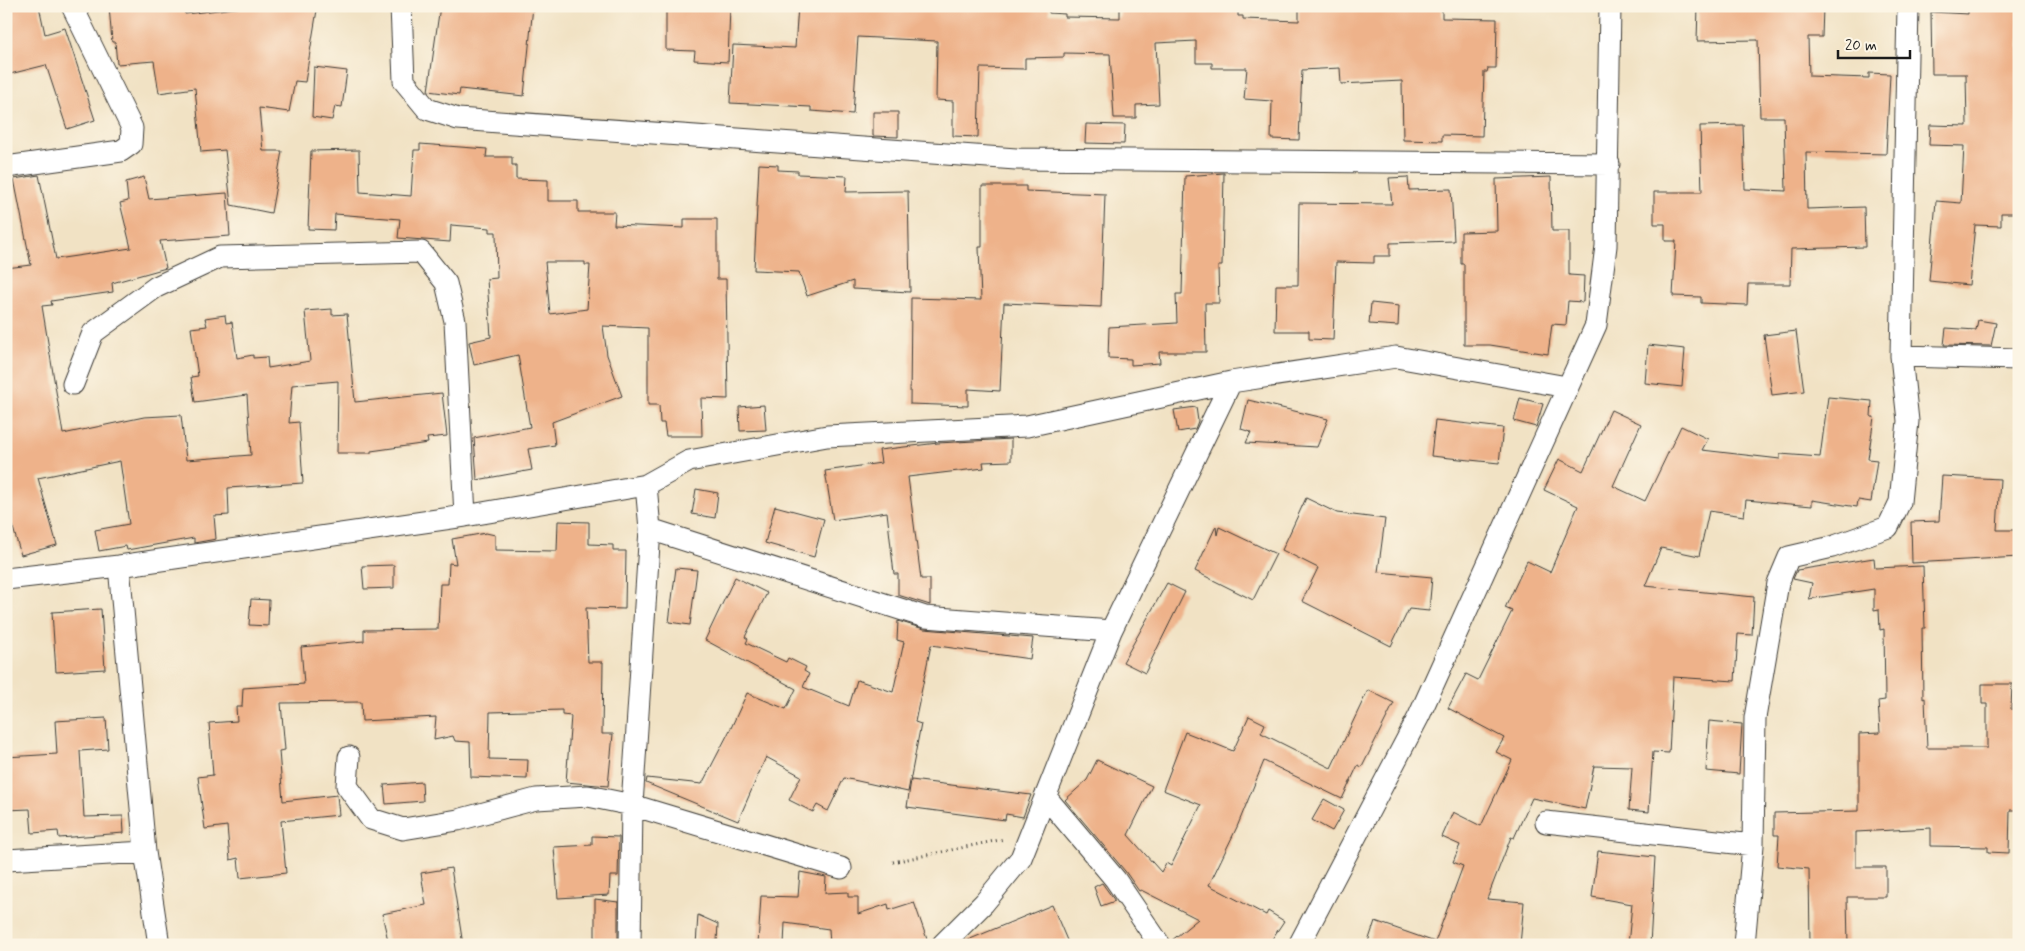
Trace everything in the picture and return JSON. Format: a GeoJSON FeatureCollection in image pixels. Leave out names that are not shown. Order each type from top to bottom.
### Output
{"type":"FeatureCollection","features":[{"type":"Feature","properties":{"kind":"street"},"geometry":{"type":"LineString","coordinates":[[6,167],[121,151],[131,144],[132,128],[72,6]]}},
{"type":"Feature","properties":{"kind":"street"},"geometry":{"type":"LineString","coordinates":[[401,6],[404,81],[427,108],[458,119],[1016,159],[1608,164]]}},
{"type":"Feature","properties":{"kind":"street"},"geometry":{"type":"LineString","coordinates":[[1299,945],[1419,716],[1596,325],[1606,246],[1610,6]]}},
{"type":"Feature","properties":{"kind":"street"},"geometry":{"type":"LineString","coordinates":[[1744,945],[1753,845],[1755,718],[1778,584],[1789,557],[1832,547],[1888,527],[1900,502],[1908,421],[1901,356],[1908,6]]}},
{"type":"Feature","properties":{"kind":"street"},"geometry":{"type":"LineString","coordinates":[[73,384],[93,333],[156,287],[220,257],[421,252],[446,283],[455,321],[465,516]]}},
{"type":"Feature","properties":{"kind":"street"},"geometry":{"type":"LineString","coordinates":[[1901,356],[2019,359]]}},
{"type":"Feature","properties":{"kind":"street"},"geometry":{"type":"LineString","coordinates":[[6,579],[119,566],[465,516],[646,486],[689,461],[827,436],[1027,426],[1231,382],[1396,357],[1567,387]]}},
{"type":"Feature","properties":{"kind":"street"},"geometry":{"type":"LineString","coordinates":[[944,944],[984,903],[1021,858],[1111,631],[1231,382]]}},
{"type":"Feature","properties":{"kind":"street"},"geometry":{"type":"LineString","coordinates":[[630,945],[632,805],[650,529],[646,486]]}},
{"type":"Feature","properties":{"kind":"street"},"geometry":{"type":"LineString","coordinates":[[650,529],[925,617],[1111,631]]}},
{"type":"Feature","properties":{"kind":"street"},"geometry":{"type":"LineString","coordinates":[[119,566],[145,852],[159,945]]}},
{"type":"Feature","properties":{"kind":"street"},"geometry":{"type":"LineString","coordinates":[[349,757],[347,786],[371,819],[402,829],[458,820],[536,799],[588,796],[632,805],[841,868]]}},
{"type":"Feature","properties":{"kind":"street"},"geometry":{"type":"LineString","coordinates":[[1045,796],[1115,879],[1160,945]]}},
{"type":"Feature","properties":{"kind":"street"},"geometry":{"type":"LineString","coordinates":[[1546,822],[1753,845]]}},
{"type":"Feature","properties":{"kind":"street"},"geometry":{"type":"LineString","coordinates":[[6,860],[145,852]]}},
{"type":"Feature","properties":{"kind":"path"},"geometry":{"type":"LineString","coordinates":[[893,862],[970,848],[1031,832]]}},
{"type":"Feature","properties":{"kind":"building"},"geometry":{"type":"Polygon","coordinates":[[[6,6],[39,6],[45,34],[65,28],[95,120],[67,129],[46,65],[6,75],[6,6]]]}},
{"type":"Feature","properties":{"kind":"building"},"geometry":{"type":"Polygon","coordinates":[[[109,6],[184,6],[185,14],[252,6],[293,6],[317,10],[305,82],[295,81],[289,112],[259,108],[263,151],[282,151],[271,213],[231,205],[225,150],[201,152],[195,88],[159,93],[154,61],[117,64],[115,42],[112,42],[109,6]]]}},
{"type":"Feature","properties":{"kind":"building"},"geometry":{"type":"Polygon","coordinates":[[[440,6],[533,6],[524,96],[460,89],[459,95],[428,91],[440,6]]]}},
{"type":"Feature","properties":{"kind":"building"},"geometry":{"type":"Polygon","coordinates":[[[666,6],[730,6],[728,62],[694,60],[695,51],[666,50],[666,6]]]}},
{"type":"Feature","properties":{"kind":"building"},"geometry":{"type":"Polygon","coordinates":[[[798,6],[939,10],[939,6],[1049,6],[1049,13],[1065,14],[1065,17],[1120,18],[1120,6],[1238,6],[1238,16],[1243,16],[1243,19],[1299,21],[1299,8],[1442,6],[1442,18],[1497,19],[1496,68],[1488,68],[1487,72],[1484,72],[1482,136],[1442,135],[1442,141],[1403,140],[1402,81],[1341,84],[1340,68],[1302,70],[1299,140],[1271,139],[1272,101],[1244,99],[1247,68],[1212,68],[1212,63],[1196,63],[1196,41],[1156,43],[1159,104],[1136,105],[1136,118],[1114,118],[1110,54],[1064,53],[1064,57],[1025,58],[1025,69],[980,68],[978,137],[953,136],[953,101],[936,100],[937,41],[858,37],[853,114],[811,111],[811,107],[730,103],[733,45],[795,48],[798,6]]]}},
{"type":"Feature","properties":{"kind":"building"},"geometry":{"type":"Polygon","coordinates":[[[1698,6],[1823,7],[1822,37],[1808,37],[1809,76],[1869,78],[1869,73],[1890,74],[1886,154],[1806,152],[1807,209],[1864,207],[1865,247],[1791,249],[1790,284],[1748,284],[1747,305],[1701,303],[1701,297],[1673,296],[1676,241],[1665,241],[1665,224],[1654,224],[1654,192],[1702,192],[1700,126],[1743,125],[1745,189],[1786,191],[1784,117],[1760,117],[1758,40],[1697,41],[1698,6]]]}},
{"type":"Feature","properties":{"kind":"building"},"geometry":{"type":"Polygon","coordinates":[[[1968,6],[2019,6],[2019,213],[2001,213],[2001,226],[1975,225],[1969,285],[1929,281],[1936,201],[1961,203],[1964,146],[1929,145],[1930,125],[1967,126],[1966,74],[1932,74],[1931,12],[1968,14],[1968,6]]]}},
{"type":"Feature","properties":{"kind":"building"},"geometry":{"type":"Polygon","coordinates":[[[314,67],[347,71],[342,107],[335,106],[332,120],[312,117],[314,67]]]}},
{"type":"Feature","properties":{"kind":"building"},"geometry":{"type":"Polygon","coordinates":[[[873,112],[898,112],[898,137],[873,136],[873,112]]]}},
{"type":"Feature","properties":{"kind":"building"},"geometry":{"type":"Polygon","coordinates":[[[1086,124],[1125,125],[1124,144],[1085,143],[1086,124]]]}},
{"type":"Feature","properties":{"kind":"building"},"geometry":{"type":"Polygon","coordinates":[[[420,144],[487,149],[486,157],[512,157],[512,165],[516,165],[516,179],[548,180],[548,201],[578,201],[578,212],[615,212],[614,225],[684,228],[684,219],[717,219],[717,279],[726,279],[728,399],[701,398],[702,436],[666,436],[664,423],[660,423],[659,405],[648,405],[648,328],[603,326],[607,355],[622,396],[552,422],[555,445],[528,449],[532,470],[477,480],[474,438],[530,427],[518,355],[474,365],[469,342],[491,337],[487,279],[497,278],[496,232],[490,232],[490,228],[451,225],[450,242],[398,238],[400,219],[335,214],[334,230],[308,229],[311,151],[359,150],[360,192],[411,196],[414,150],[420,150],[420,144]],[[545,262],[550,314],[587,309],[590,265],[585,265],[585,262],[545,262]]]}},
{"type":"Feature","properties":{"kind":"building"},"geometry":{"type":"Polygon","coordinates":[[[759,164],[778,165],[778,170],[798,171],[798,174],[847,176],[846,192],[908,191],[910,292],[853,289],[853,281],[807,296],[799,272],[754,270],[759,164]]]}},
{"type":"Feature","properties":{"kind":"building"},"geometry":{"type":"Polygon","coordinates":[[[1224,173],[1222,266],[1218,266],[1219,303],[1205,303],[1206,352],[1159,352],[1160,363],[1131,365],[1131,359],[1108,358],[1109,327],[1177,323],[1176,294],[1182,294],[1185,176],[1224,173]]]}},
{"type":"Feature","properties":{"kind":"building"},"geometry":{"type":"Polygon","coordinates":[[[39,175],[56,259],[131,248],[120,203],[128,201],[126,182],[144,177],[149,199],[227,193],[230,236],[160,241],[166,268],[112,283],[113,292],[51,301],[52,305],[42,306],[63,434],[144,417],[181,415],[186,460],[251,455],[247,395],[195,402],[191,377],[198,376],[191,328],[207,326],[205,318],[225,315],[226,323],[232,322],[237,358],[253,355],[253,358],[267,357],[268,368],[310,361],[305,311],[332,309],[332,315],[347,314],[355,402],[442,393],[447,436],[427,438],[428,443],[371,451],[371,453],[337,453],[338,381],[292,385],[289,423],[299,422],[303,483],[228,488],[229,515],[214,516],[216,539],[194,543],[194,538],[127,550],[126,546],[99,551],[95,530],[129,524],[120,461],[38,478],[57,545],[21,555],[6,504],[6,268],[31,265],[14,179],[39,175]]]}},
{"type":"Feature","properties":{"kind":"building"},"geometry":{"type":"Polygon","coordinates":[[[1408,177],[1409,190],[1451,189],[1454,241],[1390,243],[1390,256],[1374,256],[1374,263],[1336,262],[1333,340],[1309,339],[1309,331],[1275,331],[1276,285],[1298,285],[1299,203],[1392,204],[1389,178],[1408,177]]]}},
{"type":"Feature","properties":{"kind":"building"},"geometry":{"type":"Polygon","coordinates":[[[1551,177],[1552,231],[1569,231],[1569,275],[1584,276],[1583,302],[1568,301],[1566,325],[1552,324],[1548,354],[1490,345],[1464,345],[1464,264],[1461,264],[1461,232],[1497,231],[1496,179],[1551,177]]]}},
{"type":"Feature","properties":{"kind":"building"},"geometry":{"type":"Polygon","coordinates":[[[982,186],[1026,186],[1026,191],[1105,194],[1101,307],[1004,303],[1000,391],[968,389],[968,406],[910,404],[911,298],[981,300],[979,247],[982,247],[982,186]]]}},
{"type":"Feature","properties":{"kind":"building"},"geometry":{"type":"Polygon","coordinates":[[[1371,303],[1399,306],[1398,326],[1369,324],[1371,303]]]}},
{"type":"Feature","properties":{"kind":"building"},"geometry":{"type":"Polygon","coordinates":[[[1978,320],[1996,323],[1991,346],[1944,345],[1946,328],[1976,330],[1978,320]]]}},
{"type":"Feature","properties":{"kind":"building"},"geometry":{"type":"Polygon","coordinates":[[[1796,331],[1804,391],[1772,395],[1764,335],[1796,331]]]}},
{"type":"Feature","properties":{"kind":"building"},"geometry":{"type":"Polygon","coordinates":[[[1648,345],[1685,349],[1682,387],[1645,383],[1648,345]]]}},
{"type":"Feature","properties":{"kind":"building"},"geometry":{"type":"Polygon","coordinates":[[[1828,397],[1872,401],[1871,417],[1874,417],[1868,459],[1877,460],[1871,502],[1858,500],[1857,507],[1812,500],[1812,506],[1746,500],[1744,516],[1709,511],[1699,556],[1661,548],[1645,586],[1754,597],[1752,635],[1738,634],[1735,681],[1673,677],[1669,753],[1653,752],[1649,812],[1629,810],[1632,767],[1594,766],[1585,809],[1532,798],[1514,838],[1511,837],[1487,899],[1524,902],[1520,945],[1367,945],[1375,921],[1435,942],[1463,866],[1453,862],[1460,845],[1442,837],[1453,812],[1481,826],[1512,760],[1496,752],[1504,738],[1448,708],[1466,674],[1478,680],[1512,611],[1505,608],[1527,561],[1550,572],[1578,506],[1544,490],[1559,459],[1583,471],[1611,410],[1641,424],[1613,486],[1645,501],[1681,426],[1708,439],[1702,450],[1780,459],[1780,454],[1820,457],[1828,397]]]}},
{"type":"Feature","properties":{"kind":"building"},"geometry":{"type":"Polygon","coordinates":[[[1520,398],[1543,404],[1536,427],[1514,421],[1520,398]]]}},
{"type":"Feature","properties":{"kind":"building"},"geometry":{"type":"Polygon","coordinates":[[[1248,400],[1328,419],[1317,447],[1246,443],[1251,432],[1241,429],[1248,400]]]}},
{"type":"Feature","properties":{"kind":"building"},"geometry":{"type":"Polygon","coordinates":[[[764,405],[766,430],[740,431],[739,407],[764,405]]]}},
{"type":"Feature","properties":{"kind":"building"},"geometry":{"type":"Polygon","coordinates":[[[1196,407],[1198,421],[1195,429],[1178,432],[1174,410],[1196,407]]]}},
{"type":"Feature","properties":{"kind":"building"},"geometry":{"type":"Polygon","coordinates":[[[1435,420],[1503,428],[1499,463],[1431,456],[1435,420]]]}},
{"type":"Feature","properties":{"kind":"building"},"geometry":{"type":"Polygon","coordinates":[[[1011,439],[1011,461],[983,462],[984,468],[908,477],[921,579],[930,579],[930,605],[898,595],[898,574],[894,574],[887,512],[833,520],[825,471],[881,463],[879,450],[938,443],[1011,439]]]}},
{"type":"Feature","properties":{"kind":"building"},"geometry":{"type":"Polygon","coordinates":[[[1942,476],[2000,479],[1997,530],[2019,530],[2019,557],[1912,563],[1911,522],[1939,521],[1942,476]]]}},
{"type":"Feature","properties":{"kind":"building"},"geometry":{"type":"Polygon","coordinates":[[[696,489],[718,493],[715,518],[692,514],[696,489]]]}},
{"type":"Feature","properties":{"kind":"building"},"geometry":{"type":"Polygon","coordinates":[[[1306,498],[1337,513],[1385,519],[1378,572],[1432,577],[1429,611],[1409,609],[1391,646],[1302,601],[1318,568],[1282,550],[1306,498]]]}},
{"type":"Feature","properties":{"kind":"building"},"geometry":{"type":"Polygon","coordinates":[[[775,506],[824,519],[814,557],[765,543],[775,506]]]}},
{"type":"Feature","properties":{"kind":"building"},"geometry":{"type":"Polygon","coordinates":[[[558,521],[589,522],[589,544],[613,545],[613,551],[626,551],[625,609],[586,608],[588,662],[603,662],[602,734],[613,734],[608,786],[566,782],[571,716],[562,715],[562,710],[490,712],[489,759],[528,760],[527,779],[471,777],[470,742],[455,741],[453,736],[434,740],[436,717],[362,721],[361,702],[281,703],[285,750],[279,751],[283,801],[337,795],[339,815],[281,821],[286,873],[240,878],[238,858],[230,860],[227,826],[205,829],[198,777],[213,775],[209,723],[237,721],[236,707],[242,707],[243,688],[304,684],[301,647],[364,641],[364,630],[438,629],[440,584],[448,584],[449,563],[456,564],[452,539],[486,533],[495,535],[495,550],[557,551],[558,521]]]}},
{"type":"Feature","properties":{"kind":"building"},"geometry":{"type":"Polygon","coordinates":[[[1216,526],[1217,535],[1219,527],[1276,554],[1253,600],[1195,571],[1216,526]]]}},
{"type":"Feature","properties":{"kind":"building"},"geometry":{"type":"Polygon","coordinates":[[[1874,558],[1875,568],[1923,566],[1925,628],[1922,628],[1923,699],[1925,698],[1927,748],[1987,748],[1987,704],[1982,704],[1982,684],[2012,684],[2011,709],[2017,709],[2017,714],[2019,714],[2019,810],[2010,810],[2009,853],[1988,852],[1988,847],[1931,846],[1931,828],[1856,832],[1856,867],[1886,867],[1886,897],[1847,897],[1848,945],[1810,945],[1809,869],[1777,866],[1779,835],[1774,835],[1774,813],[1859,811],[1859,734],[1880,733],[1878,701],[1885,700],[1884,629],[1880,630],[1879,609],[1874,610],[1874,589],[1809,599],[1812,583],[1793,579],[1797,570],[1874,558]]]}},
{"type":"Feature","properties":{"kind":"building"},"geometry":{"type":"Polygon","coordinates":[[[394,565],[394,588],[364,589],[362,566],[394,565]]]}},
{"type":"Feature","properties":{"kind":"building"},"geometry":{"type":"Polygon","coordinates":[[[676,568],[697,570],[690,625],[669,622],[676,568]]]}},
{"type":"Feature","properties":{"kind":"building"},"geometry":{"type":"Polygon","coordinates":[[[735,577],[767,593],[745,637],[748,639],[746,643],[786,662],[788,658],[806,667],[804,671],[809,674],[803,687],[849,706],[857,680],[893,692],[904,642],[897,640],[898,621],[924,629],[1033,638],[1030,659],[931,645],[915,722],[921,724],[908,792],[844,778],[828,811],[817,805],[813,812],[789,800],[801,776],[766,757],[738,821],[646,783],[647,778],[702,784],[747,693],[786,709],[796,689],[705,640],[735,577]]]}},
{"type":"Feature","properties":{"kind":"building"},"geometry":{"type":"Polygon","coordinates":[[[1167,583],[1185,592],[1145,673],[1123,662],[1167,583]]]}},
{"type":"Feature","properties":{"kind":"building"},"geometry":{"type":"Polygon","coordinates":[[[251,599],[269,600],[268,626],[249,625],[251,599]]]}},
{"type":"Feature","properties":{"kind":"building"},"geometry":{"type":"Polygon","coordinates":[[[101,609],[105,669],[56,672],[52,612],[101,609]]]}},
{"type":"Feature","properties":{"kind":"building"},"geometry":{"type":"Polygon","coordinates":[[[1368,690],[1394,703],[1362,767],[1358,765],[1342,799],[1264,761],[1237,827],[1209,885],[1266,915],[1268,911],[1284,921],[1268,945],[1172,945],[1171,941],[1198,919],[1141,890],[1139,891],[1125,871],[1065,800],[1087,780],[1097,760],[1152,786],[1128,835],[1161,872],[1166,863],[1171,866],[1201,805],[1163,790],[1185,732],[1233,751],[1249,716],[1265,724],[1261,733],[1331,768],[1368,690]]]}},
{"type":"Feature","properties":{"kind":"building"},"geometry":{"type":"Polygon","coordinates":[[[106,718],[108,749],[80,751],[84,817],[123,816],[124,833],[59,838],[58,831],[32,833],[30,809],[6,810],[6,757],[57,754],[55,721],[106,718]]]}},
{"type":"Feature","properties":{"kind":"building"},"geometry":{"type":"Polygon","coordinates":[[[1709,721],[1742,724],[1739,774],[1706,771],[1709,721]]]}},
{"type":"Feature","properties":{"kind":"building"},"geometry":{"type":"Polygon","coordinates":[[[911,780],[1031,795],[1023,817],[1006,814],[1005,820],[907,807],[911,780]]]}},
{"type":"Feature","properties":{"kind":"building"},"geometry":{"type":"Polygon","coordinates":[[[422,782],[423,801],[386,804],[384,785],[422,782]]]}},
{"type":"Feature","properties":{"kind":"building"},"geometry":{"type":"Polygon","coordinates":[[[1324,799],[1344,810],[1332,831],[1312,820],[1324,799]]]}},
{"type":"Feature","properties":{"kind":"building"},"geometry":{"type":"Polygon","coordinates":[[[592,836],[619,837],[618,876],[610,876],[609,895],[558,898],[554,847],[592,845],[592,836]]]}},
{"type":"Feature","properties":{"kind":"building"},"geometry":{"type":"Polygon","coordinates":[[[1598,851],[1655,857],[1650,945],[1628,945],[1632,904],[1592,897],[1598,851]]]}},
{"type":"Feature","properties":{"kind":"building"},"geometry":{"type":"Polygon","coordinates":[[[451,868],[463,945],[389,945],[382,914],[426,905],[421,873],[451,868]]]}},
{"type":"Feature","properties":{"kind":"building"},"geometry":{"type":"Polygon","coordinates":[[[800,872],[826,877],[825,893],[848,892],[848,897],[858,897],[858,914],[888,904],[889,910],[914,902],[929,945],[830,945],[829,929],[785,923],[784,945],[758,945],[761,896],[798,897],[800,872]]]}},
{"type":"Feature","properties":{"kind":"building"},"geometry":{"type":"Polygon","coordinates":[[[1102,883],[1115,901],[1101,906],[1094,887],[1102,883]]]}},
{"type":"Feature","properties":{"kind":"building"},"geometry":{"type":"Polygon","coordinates":[[[595,899],[618,902],[618,945],[595,945],[595,899]]]}},
{"type":"Feature","properties":{"kind":"building"},"geometry":{"type":"Polygon","coordinates":[[[1052,905],[1069,945],[960,945],[963,942],[1052,905]]]}},
{"type":"Feature","properties":{"kind":"building"},"geometry":{"type":"Polygon","coordinates":[[[698,915],[718,924],[717,941],[714,941],[714,945],[696,945],[698,915]]]}}]}
